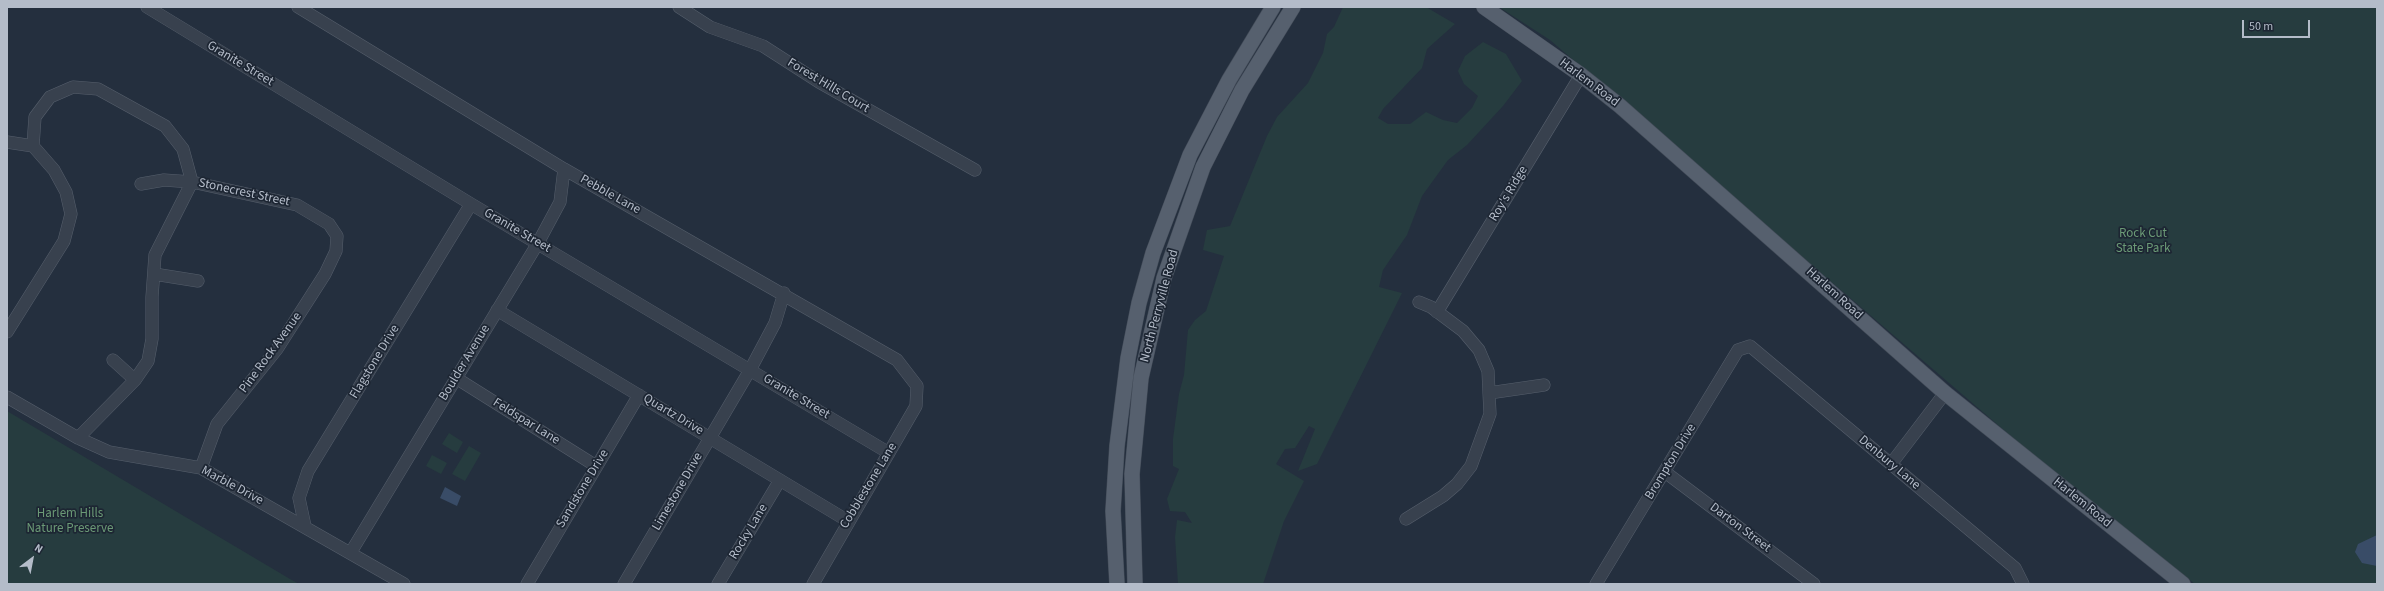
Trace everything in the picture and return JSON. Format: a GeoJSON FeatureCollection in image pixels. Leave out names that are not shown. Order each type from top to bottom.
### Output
{"type":"FeatureCollection","features":[{"type":"Feature","properties":{"kind":"main road","name":"North Perryville Road"},"geometry":{"type":"LineString","coordinates":[[1117,584],[1113,511],[1117,446],[1128,358],[1139,303],[1153,253],[1190,155],[1229,80],[1273,7]]}},
{"type":"Feature","properties":{"kind":"main road","name":"North Perryville Road"},"geometry":{"type":"LineString","coordinates":[[1135,584],[1132,474],[1141,378],[1164,278],[1203,167],[1242,90],[1293,7]]}},
{"type":"Feature","properties":{"kind":"main road","name":"Harlem Road"},"geometry":{"type":"LineString","coordinates":[[1484,7],[1581,75],[1715,188],[1946,393],[2183,584]]}},
{"type":"Feature","properties":{"kind":"street","name":"Granite Street"},"geometry":{"type":"LineString","coordinates":[[147,7],[471,204],[889,453]]}},
{"type":"Feature","properties":{"kind":"street","name":"Pebble Lane"},"geometry":{"type":"LineString","coordinates":[[298,7],[564,169],[784,293],[897,360],[917,386]]}},
{"type":"Feature","properties":{"kind":"street","name":"Forest Hills Court"},"geometry":{"type":"LineString","coordinates":[[679,7],[710,27],[763,46],[819,82],[975,170]]}},
{"type":"Feature","properties":{"kind":"street","name":"Roy's Ridge"},"geometry":{"type":"LineString","coordinates":[[1437,312],[1581,75]]}},
{"type":"Feature","properties":{"kind":"street","name":"Stonecrest Street"},"geometry":{"type":"LineString","coordinates":[[33,146],[35,117],[50,97],[73,87],[98,89],[165,126],[183,149],[192,182],[297,205],[329,224],[337,236]]}},
{"type":"Feature","properties":{"kind":"street"},"geometry":{"type":"LineString","coordinates":[[7,142],[33,146],[54,170],[66,192],[71,214],[64,241],[7,332]]}},
{"type":"Feature","properties":{"kind":"street","name":"Boulder Avenue"},"geometry":{"type":"LineString","coordinates":[[351,552],[538,243],[560,202],[564,169]]}},
{"type":"Feature","properties":{"kind":"street"},"geometry":{"type":"LineString","coordinates":[[78,438],[135,380],[148,361],[152,339],[152,297],[155,254],[192,182],[164,180],[141,184]]}},
{"type":"Feature","properties":{"kind":"street","name":"Flagstone Drive"},"geometry":{"type":"LineString","coordinates":[[305,526],[299,498],[308,470],[471,204]]}},
{"type":"Feature","properties":{"kind":"street","name":"Pine Rock Avenue"},"geometry":{"type":"LineString","coordinates":[[201,468],[217,424],[277,349],[325,274],[336,251],[337,236]]}},
{"type":"Feature","properties":{"kind":"street"},"geometry":{"type":"LineString","coordinates":[[154,274],[198,281]]}},
{"type":"Feature","properties":{"kind":"street","name":"Limestone Drive"},"geometry":{"type":"LineString","coordinates":[[624,584],[750,370],[775,323],[784,293]]}},
{"type":"Feature","properties":{"kind":"street"},"geometry":{"type":"LineString","coordinates":[[1406,519],[1443,496],[1457,484],[1471,466],[1490,414],[1488,371],[1479,350],[1463,331],[1437,312],[1419,302]]}},
{"type":"Feature","properties":{"kind":"street","name":"Quartz Drive"},"geometry":{"type":"LineString","coordinates":[[497,310],[848,521]]}},
{"type":"Feature","properties":{"kind":"street","name":"Denbury Lane"},"geometry":{"type":"LineString","coordinates":[[1750,346],[2015,568],[2023,584]]}},
{"type":"Feature","properties":{"kind":"street","name":"Brompton Drive"},"geometry":{"type":"LineString","coordinates":[[1596,584],[1738,350],[1750,346]]}},
{"type":"Feature","properties":{"kind":"street"},"geometry":{"type":"LineString","coordinates":[[113,360],[135,380]]}},
{"type":"Feature","properties":{"kind":"street","name":"Feldspar Lane"},"geometry":{"type":"LineString","coordinates":[[456,378],[596,466]]}},
{"type":"Feature","properties":{"kind":"street"},"geometry":{"type":"LineString","coordinates":[[1489,393],[1544,385]]}},
{"type":"Feature","properties":{"kind":"street","name":"Cobblestone Lane"},"geometry":{"type":"LineString","coordinates":[[813,584],[848,521],[916,406],[917,386]]}},
{"type":"Feature","properties":{"kind":"street"},"geometry":{"type":"LineString","coordinates":[[1891,464],[1946,393]]}},
{"type":"Feature","properties":{"kind":"street","name":"Sandstone Drive"},"geometry":{"type":"LineString","coordinates":[[527,584],[639,395]]}},
{"type":"Feature","properties":{"kind":"street","name":"Marble Drive"},"geometry":{"type":"LineString","coordinates":[[7,396],[78,438],[109,452],[201,468],[351,552],[404,584]]}},
{"type":"Feature","properties":{"kind":"street","name":"Darton Street"},"geometry":{"type":"LineString","coordinates":[[1665,472],[1814,584]]}},
{"type":"Feature","properties":{"kind":"street","name":"Rocky Lane"},"geometry":{"type":"LineString","coordinates":[[718,584],[780,480]]}},
{"type":"Feature","properties":{"kind":"green space"},"geometry":{"type":"Polygon","coordinates":[[[1343,7],[1426,7],[1455,24],[1427,49],[1422,68],[1383,109],[1378,118],[1388,124],[1410,124],[1426,112],[1443,120],[1457,123],[1472,108],[1478,96],[1464,84],[1458,71],[1465,56],[1483,42],[1506,54],[1522,81],[1503,106],[1467,145],[1448,160],[1422,196],[1407,235],[1383,270],[1379,287],[1402,293],[1317,464],[1298,471],[1315,429],[1309,426],[1295,448],[1285,449],[1276,464],[1304,481],[1284,521],[1263,584],[1178,584],[1175,537],[1177,520],[1192,523],[1185,512],[1170,511],[1167,499],[1179,469],[1173,466],[1173,439],[1179,394],[1184,375],[1188,330],[1195,320],[1206,311],[1224,256],[1203,250],[1207,230],[1230,226],[1267,136],[1277,117],[1308,83],[1323,53],[1327,34],[1334,27],[1343,7]]]}},
{"type":"Feature","properties":{"kind":"green space","name":"Rock Cut State Park"},"geometry":{"type":"Polygon","coordinates":[[[1499,7],[2377,7],[2377,584],[2195,584],[2048,468],[1550,40],[1499,7]]]}},
{"type":"Feature","properties":{"kind":"green space","name":"Harlem Hills Nature Preserve"},"geometry":{"type":"Polygon","coordinates":[[[7,411],[290,579],[299,584],[7,584],[7,411]]]}},
{"type":"Feature","properties":{"kind":"green space"},"geometry":{"type":"Polygon","coordinates":[[[449,433],[463,442],[457,453],[442,444],[449,433]]]}},
{"type":"Feature","properties":{"kind":"green space"},"geometry":{"type":"Polygon","coordinates":[[[469,446],[481,453],[465,481],[452,474],[469,446]]]}},
{"type":"Feature","properties":{"kind":"green space"},"geometry":{"type":"Polygon","coordinates":[[[432,455],[447,463],[441,474],[426,466],[432,455]]]}},
{"type":"Feature","properties":{"kind":"water"},"geometry":{"type":"Polygon","coordinates":[[[445,487],[461,496],[457,506],[440,498],[445,487]]]}},
{"type":"Feature","properties":{"kind":"water"},"geometry":{"type":"Polygon","coordinates":[[[2377,535],[2377,566],[2362,563],[2355,552],[2358,544],[2377,535]]]}}]}
